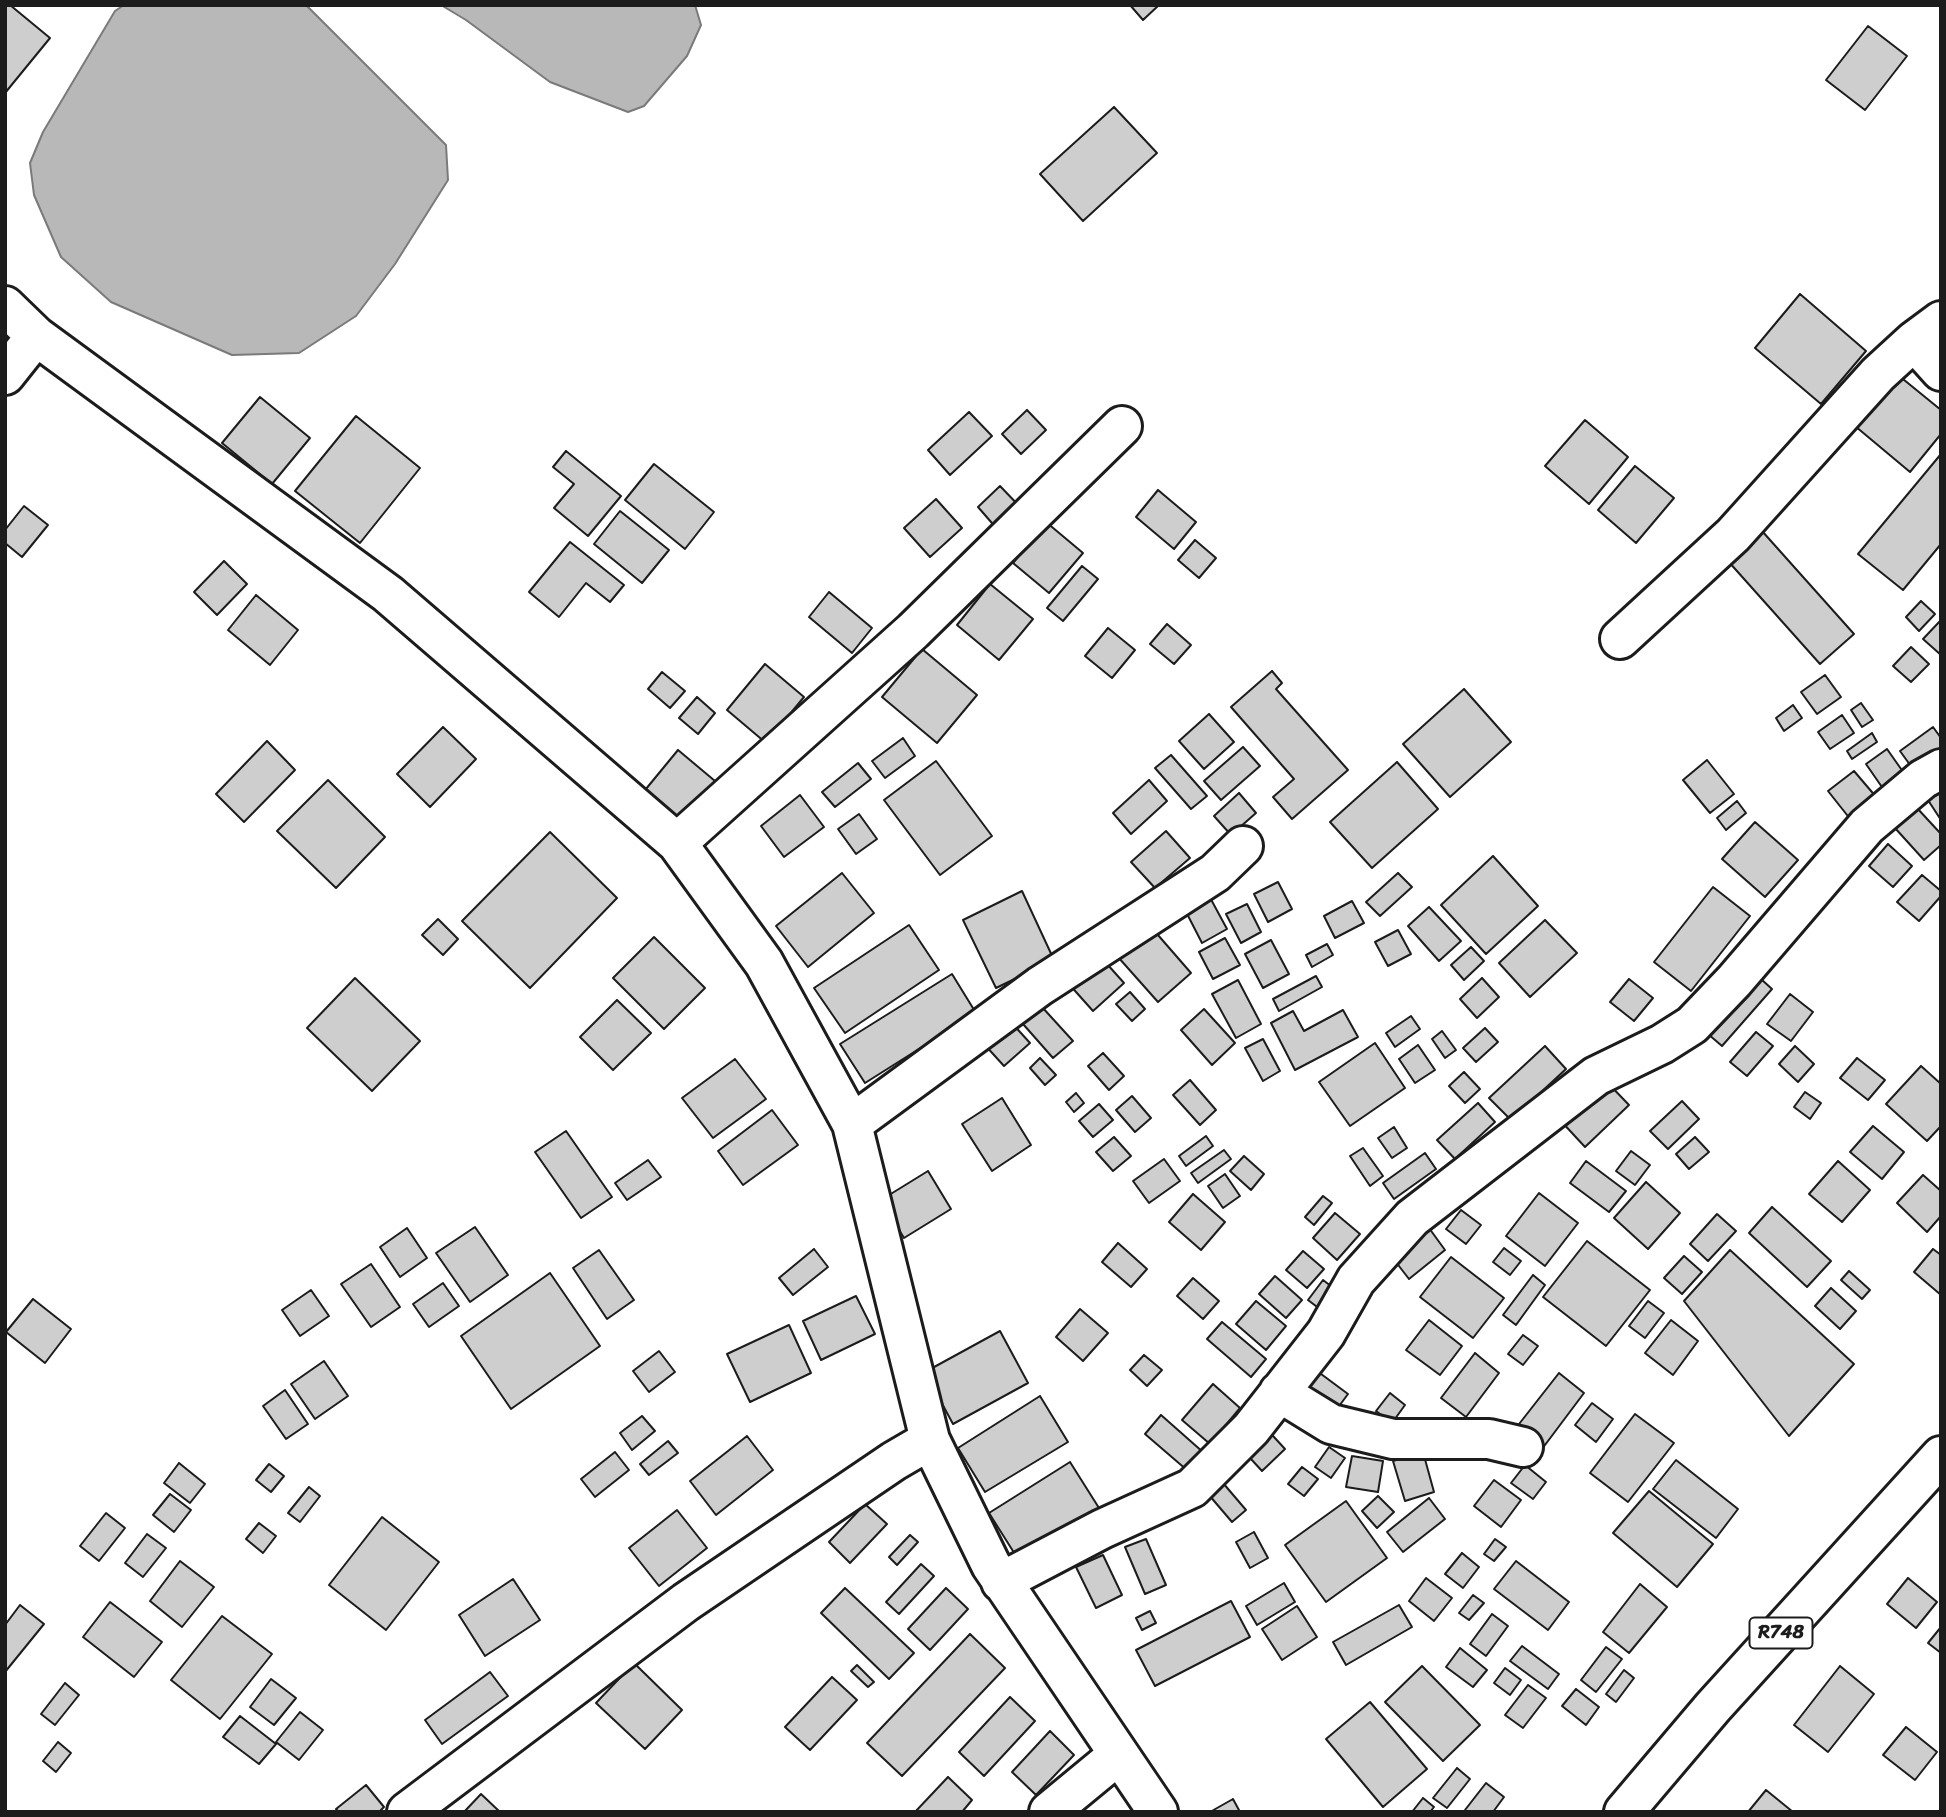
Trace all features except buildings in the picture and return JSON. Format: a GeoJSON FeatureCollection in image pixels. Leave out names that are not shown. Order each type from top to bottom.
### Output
{"type":"FeatureCollection","features":[{"type":"Feature","properties":{"kind":"street"},"geometry":{"type":"LineString","coordinates":[[5,306],[36,336],[388,594],[677,843],[764,962],[852,1124],[930,1440],[1001,1582],[1158,1812]]}},
{"type":"Feature","properties":{"kind":"street"},"geometry":{"type":"LineString","coordinates":[[1620,639],[1734,535],[1878,374],[1927,331],[1941,372]]}},
{"type":"Feature","properties":{"kind":"street"},"geometry":{"type":"LineString","coordinates":[[5,375],[36,336]]}},
{"type":"Feature","properties":{"kind":"street"},"geometry":{"type":"LineString","coordinates":[[677,843],[913,631],[1122,426]]}},
{"type":"Feature","properties":{"kind":"street"},"geometry":{"type":"LineString","coordinates":[[1001,1582],[1192,1488],[1251,1429],[1326,1333],[1356,1280],[1412,1218],[1596,1076],[1662,1044],[1692,1025],[1734,981],[1867,826],[1923,779],[1941,769]]}},
{"type":"Feature","properties":{"kind":"street"},"geometry":{"type":"LineString","coordinates":[[852,1124],[1040,986],[1215,873],[1243,846]]}},
{"type":"Feature","properties":{"kind":"street"},"geometry":{"type":"LineString","coordinates":[[1279,1392],[1331,1424],[1393,1439],[1489,1438],[1522,1447]]}},
{"type":"Feature","properties":{"kind":"street"},"geometry":{"type":"LineString","coordinates":[[407,1812],[686,1602],[894,1461],[930,1440]]}},
{"type":"Feature","properties":{"kind":"street","name":"R748"},"geometry":{"type":"LineString","coordinates":[[1624,1812],[1713,1707],[1941,1456]]}},
{"type":"Feature","properties":{"kind":"street"},"geometry":{"type":"LineString","coordinates":[[1049,1812],[1118,1755]]}},
{"type":"Feature","properties":{"kind":"shaded area"},"geometry":{"type":"Polygon","coordinates":[[[124,5],[306,5],[446,145],[448,180],[395,264],[356,316],[299,353],[232,355],[111,302],[61,257],[34,195],[30,163],[43,132],[115,11],[124,5]]]}},
{"type":"Feature","properties":{"kind":"shaded area"},"geometry":{"type":"Polygon","coordinates":[[[441,5],[695,5],[701,25],[687,56],[644,106],[628,112],[550,82],[466,20],[441,5]]]}}]}
